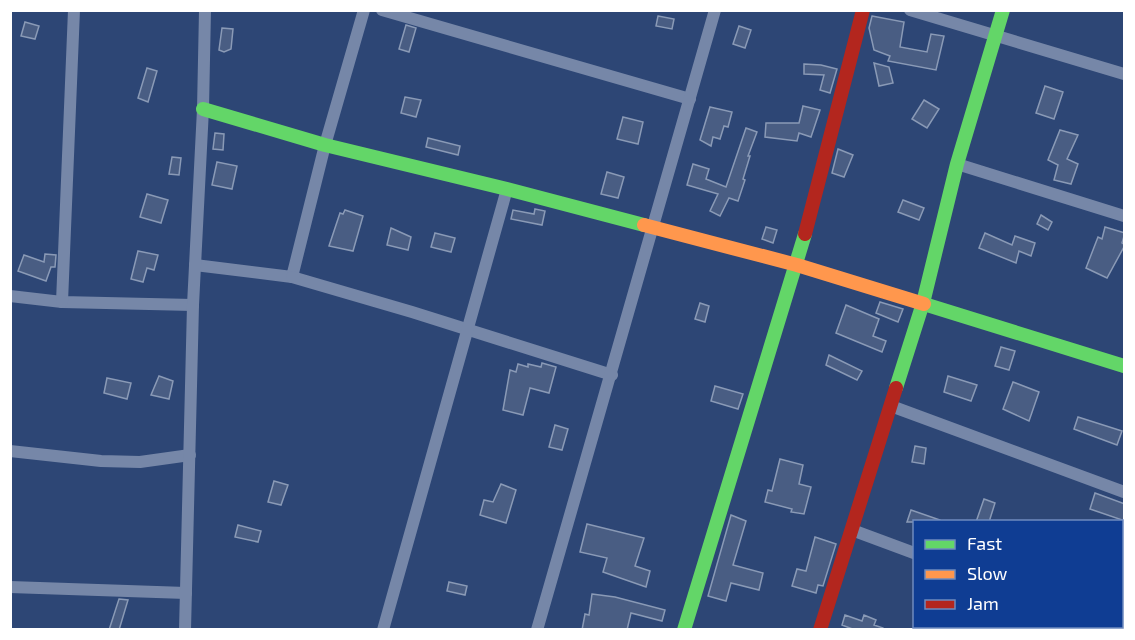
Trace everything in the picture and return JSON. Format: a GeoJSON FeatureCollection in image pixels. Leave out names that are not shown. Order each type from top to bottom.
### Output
{"type":"FeatureCollection","features":[{"type":"Feature","properties":{"kind":"street"},"geometry":{"type":"LineString","coordinates":[[62,302],[74,10]]}},
{"type":"Feature","properties":{"kind":"street"},"geometry":{"type":"LineString","coordinates":[[185,630],[193,305],[203,109],[205,10]]}},
{"type":"Feature","properties":{"kind":"street"},"geometry":{"type":"LineString","coordinates":[[292,277],[325,145],[364,10]]}},
{"type":"Feature","properties":{"kind":"street"},"geometry":{"type":"LineString","coordinates":[[382,10],[690,99]]}},
{"type":"Feature","properties":{"kind":"street"},"geometry":{"type":"LineString","coordinates":[[537,630],[715,10]]}},
{"type":"Feature","properties":{"kind":"street"},"geometry":{"type":"LineString","coordinates":[[684,630],[797,265],[863,10]]}},
{"type":"Feature","properties":{"kind":"street"},"geometry":{"type":"LineString","coordinates":[[910,10],[1125,74]]}},
{"type":"Feature","properties":{"kind":"street"},"geometry":{"type":"LineString","coordinates":[[820,630],[923,303],[957,164],[1003,10]]}},
{"type":"Feature","properties":{"kind":"street"},"geometry":{"type":"LineString","coordinates":[[203,109],[325,145],[507,189],[797,265],[1125,366]]}},
{"type":"Feature","properties":{"kind":"street"},"geometry":{"type":"LineString","coordinates":[[957,164],[1125,216]]}},
{"type":"Feature","properties":{"kind":"street"},"geometry":{"type":"LineString","coordinates":[[383,630],[507,189]]}},
{"type":"Feature","properties":{"kind":"street"},"geometry":{"type":"LineString","coordinates":[[195,265],[292,277],[468,329],[612,375]]}},
{"type":"Feature","properties":{"kind":"street"},"geometry":{"type":"LineString","coordinates":[[10,296],[62,302],[193,305]]}},
{"type":"Feature","properties":{"kind":"street"},"geometry":{"type":"LineString","coordinates":[[891,406],[1125,492]]}},
{"type":"Feature","properties":{"kind":"street"},"geometry":{"type":"LineString","coordinates":[[10,451],[101,461],[130,461],[190,455]]}},
{"type":"Feature","properties":{"kind":"street"},"geometry":{"type":"LineString","coordinates":[[852,530],[913,552]]}},
{"type":"Feature","properties":{"kind":"street"},"geometry":{"type":"LineString","coordinates":[[10,587],[186,593]]}},
{"type":"Feature","properties":{"kind":"street"},"geometry":{"type":"LineString","coordinates":[[1117,628],[1125,628]]}},
{"type":"Feature","properties":{"kind":"building"},"geometry":{"type":"Polygon","coordinates":[[[658,16],[674,19],[672,29],[656,26],[658,16]]]}},
{"type":"Feature","properties":{"kind":"building"},"geometry":{"type":"Polygon","coordinates":[[[872,16],[904,22],[900,47],[927,52],[931,34],[944,36],[936,70],[888,61],[890,56],[874,50],[869,28],[872,16]]]}},
{"type":"Feature","properties":{"kind":"building"},"geometry":{"type":"Polygon","coordinates":[[[25,22],[39,26],[35,39],[21,36],[25,22]]]}},
{"type":"Feature","properties":{"kind":"building"},"geometry":{"type":"Polygon","coordinates":[[[406,25],[416,28],[409,52],[399,49],[406,25]]]}},
{"type":"Feature","properties":{"kind":"building"},"geometry":{"type":"Polygon","coordinates":[[[739,26],[751,30],[745,48],[733,44],[739,26]]]}},
{"type":"Feature","properties":{"kind":"building"},"geometry":{"type":"Polygon","coordinates":[[[222,28],[233,29],[231,49],[224,52],[219,50],[222,28]]]}},
{"type":"Feature","properties":{"kind":"building"},"geometry":{"type":"Polygon","coordinates":[[[874,63],[889,67],[893,83],[879,86],[874,63]]]}},
{"type":"Feature","properties":{"kind":"building"},"geometry":{"type":"Polygon","coordinates":[[[804,64],[837,69],[830,93],[820,90],[824,75],[804,74],[804,64]]]}},
{"type":"Feature","properties":{"kind":"building"},"geometry":{"type":"Polygon","coordinates":[[[147,68],[157,71],[148,102],[138,98],[147,68]]]}},
{"type":"Feature","properties":{"kind":"building"},"geometry":{"type":"Polygon","coordinates":[[[1045,86],[1063,92],[1054,119],[1036,113],[1045,86]]]}},
{"type":"Feature","properties":{"kind":"building"},"geometry":{"type":"Polygon","coordinates":[[[405,97],[421,100],[416,117],[401,113],[405,97]]]}},
{"type":"Feature","properties":{"kind":"building"},"geometry":{"type":"Polygon","coordinates":[[[924,100],[939,109],[927,128],[912,119],[924,100]]]}},
{"type":"Feature","properties":{"kind":"building"},"geometry":{"type":"Polygon","coordinates":[[[803,106],[820,110],[811,137],[799,133],[797,141],[765,137],[766,123],[799,123],[803,106]]]}},
{"type":"Feature","properties":{"kind":"building"},"geometry":{"type":"Polygon","coordinates":[[[710,107],[732,112],[728,127],[724,126],[720,139],[713,137],[711,146],[700,140],[710,107]]]}},
{"type":"Feature","properties":{"kind":"building"},"geometry":{"type":"Polygon","coordinates":[[[623,117],[643,122],[638,144],[617,139],[623,117]]]}},
{"type":"Feature","properties":{"kind":"building"},"geometry":{"type":"Polygon","coordinates":[[[746,128],[757,132],[748,156],[750,156],[743,179],[745,180],[738,201],[729,198],[720,216],[710,211],[718,194],[687,185],[693,164],[709,169],[706,179],[726,187],[746,128]]]}},
{"type":"Feature","properties":{"kind":"building"},"geometry":{"type":"Polygon","coordinates":[[[1060,130],[1078,135],[1067,159],[1078,164],[1071,184],[1054,180],[1058,165],[1048,160],[1060,130]]]}},
{"type":"Feature","properties":{"kind":"building"},"geometry":{"type":"Polygon","coordinates":[[[215,133],[224,134],[223,150],[213,149],[215,133]]]}},
{"type":"Feature","properties":{"kind":"building"},"geometry":{"type":"Polygon","coordinates":[[[428,138],[460,146],[458,155],[426,147],[428,138]]]}},
{"type":"Feature","properties":{"kind":"building"},"geometry":{"type":"Polygon","coordinates":[[[838,149],[853,155],[844,177],[832,173],[838,149]]]}},
{"type":"Feature","properties":{"kind":"building"},"geometry":{"type":"Polygon","coordinates":[[[172,157],[181,158],[179,175],[169,174],[172,157]]]}},
{"type":"Feature","properties":{"kind":"building"},"geometry":{"type":"Polygon","coordinates":[[[217,162],[237,166],[232,189],[212,185],[217,162]]]}},
{"type":"Feature","properties":{"kind":"building"},"geometry":{"type":"Polygon","coordinates":[[[607,172],[624,177],[618,198],[601,194],[607,172]]]}},
{"type":"Feature","properties":{"kind":"building"},"geometry":{"type":"Polygon","coordinates":[[[147,194],[168,200],[161,223],[140,217],[147,194]]]}},
{"type":"Feature","properties":{"kind":"building"},"geometry":{"type":"Polygon","coordinates":[[[903,200],[924,208],[919,220],[898,212],[903,200]]]}},
{"type":"Feature","properties":{"kind":"building"},"geometry":{"type":"Polygon","coordinates":[[[535,209],[545,211],[542,225],[511,219],[513,210],[534,214],[535,209]]]}},
{"type":"Feature","properties":{"kind":"building"},"geometry":{"type":"Polygon","coordinates":[[[345,210],[363,216],[353,251],[329,246],[340,213],[343,214],[345,210]]]}},
{"type":"Feature","properties":{"kind":"building"},"geometry":{"type":"Polygon","coordinates":[[[1041,215],[1052,222],[1048,230],[1037,224],[1041,215]]]}},
{"type":"Feature","properties":{"kind":"building"},"geometry":{"type":"Polygon","coordinates":[[[766,227],[777,230],[773,243],[762,239],[766,227]]]}},
{"type":"Feature","properties":{"kind":"building"},"geometry":{"type":"Polygon","coordinates":[[[1105,227],[1125,233],[1122,243],[1125,245],[1107,278],[1086,268],[1098,237],[1102,239],[1105,227]]]}},
{"type":"Feature","properties":{"kind":"building"},"geometry":{"type":"Polygon","coordinates":[[[391,228],[411,237],[408,250],[387,245],[391,228]]]}},
{"type":"Feature","properties":{"kind":"building"},"geometry":{"type":"Polygon","coordinates":[[[435,233],[455,238],[451,252],[431,247],[435,233]]]}},
{"type":"Feature","properties":{"kind":"building"},"geometry":{"type":"Polygon","coordinates":[[[985,233],[1012,245],[1015,236],[1035,243],[1031,256],[1019,251],[1016,263],[979,248],[985,233]]]}},
{"type":"Feature","properties":{"kind":"building"},"geometry":{"type":"Polygon","coordinates":[[[138,251],[158,255],[154,270],[147,268],[143,282],[131,279],[138,251]]]}},
{"type":"Feature","properties":{"kind":"building"},"geometry":{"type":"Polygon","coordinates":[[[45,254],[56,255],[55,267],[51,267],[46,281],[18,271],[24,255],[44,262],[45,254]]]}},
{"type":"Feature","properties":{"kind":"building"},"geometry":{"type":"Polygon","coordinates":[[[880,302],[903,309],[898,322],[876,313],[880,302]]]}},
{"type":"Feature","properties":{"kind":"building"},"geometry":{"type":"Polygon","coordinates":[[[700,303],[709,306],[705,322],[695,319],[700,303]]]}},
{"type":"Feature","properties":{"kind":"building"},"geometry":{"type":"Polygon","coordinates":[[[846,305],[879,319],[873,336],[886,341],[882,352],[836,333],[846,305]]]}},
{"type":"Feature","properties":{"kind":"building"},"geometry":{"type":"Polygon","coordinates":[[[1001,347],[1015,351],[1009,370],[995,366],[1001,347]]]}},
{"type":"Feature","properties":{"kind":"building"},"geometry":{"type":"Polygon","coordinates":[[[829,355],[862,371],[857,380],[826,365],[829,355]]]}},
{"type":"Feature","properties":{"kind":"building"},"geometry":{"type":"Polygon","coordinates":[[[542,363],[556,367],[549,393],[530,388],[523,415],[503,410],[510,370],[516,372],[518,364],[541,367],[542,363]]]}},
{"type":"Feature","properties":{"kind":"building"},"geometry":{"type":"Polygon","coordinates":[[[159,376],[173,381],[169,399],[151,395],[159,376]]]}},
{"type":"Feature","properties":{"kind":"building"},"geometry":{"type":"Polygon","coordinates":[[[948,376],[977,385],[971,401],[944,392],[948,376]]]}},
{"type":"Feature","properties":{"kind":"building"},"geometry":{"type":"Polygon","coordinates":[[[107,378],[131,383],[127,399],[104,393],[107,378]]]}},
{"type":"Feature","properties":{"kind":"building"},"geometry":{"type":"Polygon","coordinates":[[[1013,382],[1039,392],[1029,421],[1003,409],[1013,382]]]}},
{"type":"Feature","properties":{"kind":"building"},"geometry":{"type":"Polygon","coordinates":[[[715,386],[743,394],[738,409],[711,401],[715,386]]]}},
{"type":"Feature","properties":{"kind":"building"},"geometry":{"type":"Polygon","coordinates":[[[1078,417],[1122,431],[1117,445],[1074,429],[1078,417]]]}},
{"type":"Feature","properties":{"kind":"building"},"geometry":{"type":"Polygon","coordinates":[[[555,425],[568,429],[562,450],[549,447],[555,425]]]}},
{"type":"Feature","properties":{"kind":"building"},"geometry":{"type":"Polygon","coordinates":[[[915,446],[926,448],[924,464],[912,462],[915,446]]]}},
{"type":"Feature","properties":{"kind":"building"},"geometry":{"type":"Polygon","coordinates":[[[780,459],[803,465],[799,484],[811,487],[804,514],[791,512],[792,509],[765,502],[768,490],[772,491],[780,459]]]}},
{"type":"Feature","properties":{"kind":"building"},"geometry":{"type":"Polygon","coordinates":[[[274,481],[288,485],[281,505],[268,502],[274,481]]]}},
{"type":"Feature","properties":{"kind":"building"},"geometry":{"type":"Polygon","coordinates":[[[501,484],[516,490],[506,523],[480,515],[484,500],[493,502],[501,484]]]}},
{"type":"Feature","properties":{"kind":"building"},"geometry":{"type":"Polygon","coordinates":[[[1095,493],[1125,504],[1125,521],[1123,520],[1090,509],[1095,493]]]}},
{"type":"Feature","properties":{"kind":"building"},"geometry":{"type":"Polygon","coordinates":[[[984,499],[995,503],[990,520],[977,520],[984,499]]]}},
{"type":"Feature","properties":{"kind":"building"},"geometry":{"type":"Polygon","coordinates":[[[911,510],[940,520],[913,520],[913,522],[907,522],[911,510]]]}},
{"type":"Feature","properties":{"kind":"building"},"geometry":{"type":"Polygon","coordinates":[[[731,515],[746,521],[733,565],[763,573],[759,590],[731,583],[726,601],[708,596],[731,515]]]}},
{"type":"Feature","properties":{"kind":"building"},"geometry":{"type":"Polygon","coordinates":[[[587,524],[644,538],[635,566],[650,571],[646,587],[603,572],[607,558],[580,552],[587,524]]]}},
{"type":"Feature","properties":{"kind":"building"},"geometry":{"type":"Polygon","coordinates":[[[238,525],[261,531],[258,542],[235,537],[238,525]]]}},
{"type":"Feature","properties":{"kind":"building"},"geometry":{"type":"Polygon","coordinates":[[[815,537],[836,544],[823,586],[818,585],[816,593],[792,586],[797,569],[806,571],[815,537]]]}},
{"type":"Feature","properties":{"kind":"building"},"geometry":{"type":"Polygon","coordinates":[[[449,582],[467,586],[465,595],[447,591],[449,582]]]}},
{"type":"Feature","properties":{"kind":"building"},"geometry":{"type":"Polygon","coordinates":[[[592,594],[615,597],[665,610],[662,621],[631,613],[627,630],[582,630],[585,614],[589,615],[592,594]]]}},
{"type":"Feature","properties":{"kind":"building"},"geometry":{"type":"Polygon","coordinates":[[[119,599],[128,600],[119,630],[109,630],[119,599]]]}},
{"type":"Feature","properties":{"kind":"building"},"geometry":{"type":"Polygon","coordinates":[[[845,615],[862,621],[864,615],[876,620],[874,625],[883,630],[855,630],[842,625],[845,615]]]}},
{"type":"Feature","properties":{"kind":"traffic: fast"},"geometry":{"type":"LineString","coordinates":[[896,388],[923,303],[957,164],[1003,10]]}},
{"type":"Feature","properties":{"kind":"traffic: fast"},"geometry":{"type":"LineString","coordinates":[[203,109],[325,145],[644,225]]}},
{"type":"Feature","properties":{"kind":"traffic: fast"},"geometry":{"type":"LineString","coordinates":[[684,630],[805,234]]}},
{"type":"Feature","properties":{"kind":"traffic: fast"},"geometry":{"type":"LineString","coordinates":[[924,304],[1124,366]]}},
{"type":"Feature","properties":{"kind":"traffic: slow"},"geometry":{"type":"LineString","coordinates":[[644,225],[797,265],[924,304]]}},
{"type":"Feature","properties":{"kind":"traffic: jam"},"geometry":{"type":"LineString","coordinates":[[805,234],[863,10]]}},
{"type":"Feature","properties":{"kind":"traffic: jam"},"geometry":{"type":"LineString","coordinates":[[820,630],[896,388]]}}]}
